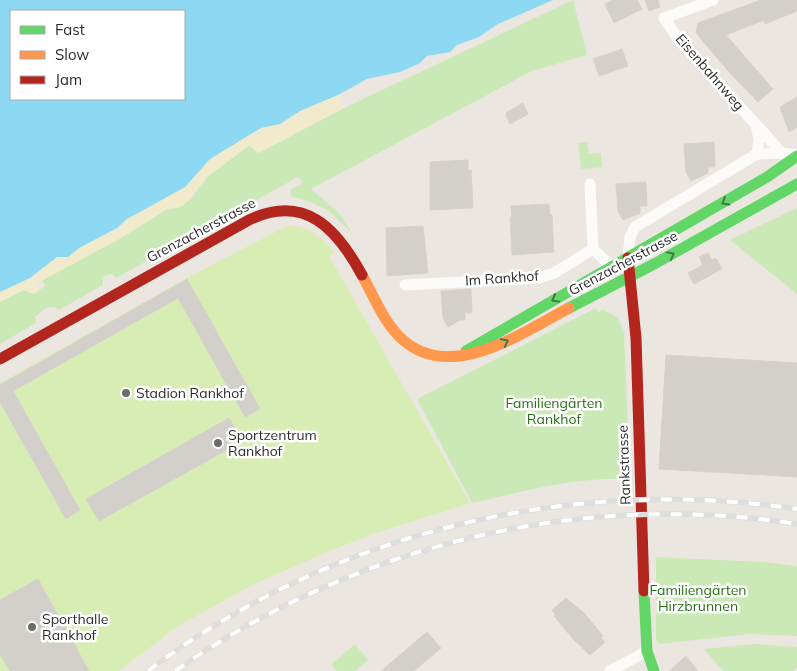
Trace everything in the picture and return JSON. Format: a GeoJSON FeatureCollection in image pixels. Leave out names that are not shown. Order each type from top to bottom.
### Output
{"type":"FeatureCollection","features":[{"type":"Feature","properties":{"kind":"main road","name":"Grenzacherstrasse"},"geometry":{"type":"LineString","coordinates":[[459,356],[486,338],[767,177],[797,155]]}},
{"type":"Feature","properties":{"kind":"main road"},"geometry":{"type":"LineString","coordinates":[[767,177],[797,167]]}},
{"type":"Feature","properties":{"kind":"main road","name":"Grenzacherstrasse"},"geometry":{"type":"LineString","coordinates":[[0,359],[249,220],[277,210],[290,210],[313,216],[333,230],[344,244],[389,322],[407,343],[433,355],[459,356],[493,348],[628,278],[797,184]]}},
{"type":"Feature","properties":{"kind":"main road","name":"Rankstrasse"},"geometry":{"type":"LineString","coordinates":[[628,258],[628,278],[636,338],[639,486],[647,651],[654,671]]}},
{"type":"Feature","properties":{"kind":"main road"},"geometry":{"type":"LineString","coordinates":[[612,266],[628,278]]}},
{"type":"Feature","properties":{"kind":"street","name":"Eisenbahnweg"},"geometry":{"type":"LineString","coordinates":[[713,0],[664,18],[680,42],[782,153]]}},
{"type":"Feature","properties":{"kind":"street"},"geometry":{"type":"LineString","coordinates":[[755,124],[759,139],[757,154]]}},
{"type":"Feature","properties":{"kind":"street"},"geometry":{"type":"LineString","coordinates":[[782,153],[797,155]]}},
{"type":"Feature","properties":{"kind":"street","name":"Grenzacherstrasse"},"geometry":{"type":"LineString","coordinates":[[628,258],[630,237],[635,227],[757,154],[782,153]]}},
{"type":"Feature","properties":{"kind":"street"},"geometry":{"type":"LineString","coordinates":[[590,184],[593,249],[612,266]]}},
{"type":"Feature","properties":{"kind":"street","name":"Im Rankhof"},"geometry":{"type":"LineString","coordinates":[[405,285],[539,278],[554,273],[593,249]]}},
{"type":"Feature","properties":{"kind":"street"},"geometry":{"type":"LineString","coordinates":[[610,671],[647,651]]}},
{"type":"Feature","properties":{"kind":"green space"},"geometry":{"type":"Polygon","coordinates":[[[573,0],[587,55],[532,71],[311,189],[340,214],[351,232],[329,211],[313,203],[290,196],[291,189],[303,183],[298,177],[116,278],[112,274],[106,275],[103,278],[103,285],[59,310],[55,307],[46,308],[35,317],[36,323],[0,344],[0,302],[24,290],[34,294],[45,286],[42,280],[121,238],[167,209],[177,208],[191,199],[207,177],[250,145],[259,153],[344,108],[573,0]]]}},
{"type":"Feature","properties":{"kind":"green space"},"geometry":{"type":"Polygon","coordinates":[[[587,142],[589,154],[601,153],[602,167],[581,169],[578,143],[587,142]]]}},
{"type":"Feature","properties":{"kind":"green space"},"geometry":{"type":"Polygon","coordinates":[[[797,208],[797,294],[730,240],[797,208]]]}},
{"type":"Feature","properties":{"kind":"green space","name":"Sportzentrum Rankhof"},"geometry":{"type":"Polygon","coordinates":[[[287,226],[295,226],[314,233],[325,241],[334,252],[329,256],[470,503],[376,533],[252,585],[178,626],[119,671],[0,671],[0,383],[187,278],[287,226]]]}},
{"type":"Feature","properties":{"kind":"green space","name":"Familiengärten Rankhof"},"geometry":{"type":"Polygon","coordinates":[[[596,308],[598,312],[603,310],[617,317],[624,332],[630,479],[590,480],[570,483],[472,503],[417,399],[596,308]]]}},
{"type":"Feature","properties":{"kind":"green space","name":"Familiengärten Hirzbrunnen"},"geometry":{"type":"Polygon","coordinates":[[[656,557],[763,562],[797,566],[797,636],[749,634],[659,644],[656,640],[656,557]]]}},
{"type":"Feature","properties":{"kind":"green space"},"geometry":{"type":"Polygon","coordinates":[[[355,644],[368,660],[355,671],[337,671],[331,665],[355,644]]]}},
{"type":"Feature","properties":{"kind":"green space"},"geometry":{"type":"Polygon","coordinates":[[[755,644],[797,647],[797,668],[794,671],[723,671],[704,649],[755,644]]]}},
{"type":"Feature","properties":{"kind":"sand"},"geometry":{"type":"Polygon","coordinates":[[[338,95],[344,108],[258,153],[249,145],[207,177],[183,206],[167,209],[121,238],[36,284],[39,290],[34,294],[24,290],[0,302],[0,292],[31,278],[57,257],[68,256],[117,228],[127,219],[185,187],[210,159],[261,128],[280,124],[300,111],[338,95]]]}},
{"type":"Feature","properties":{"kind":"water"},"geometry":{"type":"Polygon","coordinates":[[[0,0],[553,0],[498,24],[479,37],[457,45],[450,52],[427,56],[420,63],[400,72],[367,79],[338,95],[300,111],[280,124],[261,128],[210,159],[185,187],[127,219],[117,228],[79,248],[68,257],[57,257],[30,278],[0,292],[0,0]]]}},
{"type":"Feature","properties":{"kind":"building"},"geometry":{"type":"Polygon","coordinates":[[[613,0],[637,0],[642,9],[614,23],[605,4],[613,0]]]}},
{"type":"Feature","properties":{"kind":"building"},"geometry":{"type":"Polygon","coordinates":[[[645,0],[658,0],[660,7],[649,11],[645,0]]]}},
{"type":"Feature","properties":{"kind":"building"},"geometry":{"type":"Polygon","coordinates":[[[761,0],[797,0],[797,11],[765,24],[764,20],[726,35],[773,89],[758,102],[728,71],[696,33],[698,23],[761,0]]]}},
{"type":"Feature","properties":{"kind":"building"},"geometry":{"type":"Polygon","coordinates":[[[622,49],[628,66],[599,76],[593,59],[622,49]]]}},
{"type":"Feature","properties":{"kind":"building"},"geometry":{"type":"Polygon","coordinates":[[[797,97],[797,127],[789,132],[780,107],[797,97]]]}},
{"type":"Feature","properties":{"kind":"building"},"geometry":{"type":"Polygon","coordinates":[[[523,103],[528,114],[510,124],[506,115],[507,112],[523,103]]]}},
{"type":"Feature","properties":{"kind":"building"},"geometry":{"type":"Polygon","coordinates":[[[714,142],[715,167],[708,167],[708,173],[691,181],[686,172],[684,144],[714,142]]]}},
{"type":"Feature","properties":{"kind":"building"},"geometry":{"type":"Polygon","coordinates":[[[468,160],[468,171],[471,170],[473,208],[430,210],[430,162],[468,160]]]}},
{"type":"Feature","properties":{"kind":"building"},"geometry":{"type":"Polygon","coordinates":[[[646,182],[647,206],[640,206],[640,213],[623,220],[618,211],[616,184],[646,182]]]}},
{"type":"Feature","properties":{"kind":"building"},"geometry":{"type":"Polygon","coordinates":[[[549,204],[550,215],[552,215],[554,252],[512,255],[511,206],[549,204]]]}},
{"type":"Feature","properties":{"kind":"building"},"geometry":{"type":"Polygon","coordinates":[[[423,226],[428,273],[387,276],[386,228],[423,226]]]}},
{"type":"Feature","properties":{"kind":"building"},"geometry":{"type":"Polygon","coordinates":[[[708,253],[712,260],[716,258],[722,269],[694,284],[688,273],[703,265],[699,257],[708,253]]]}},
{"type":"Feature","properties":{"kind":"building"},"geometry":{"type":"Polygon","coordinates":[[[187,279],[260,409],[245,417],[178,298],[13,391],[80,510],[66,519],[0,402],[0,385],[187,279]]]}},
{"type":"Feature","properties":{"kind":"building"},"geometry":{"type":"Polygon","coordinates":[[[471,289],[472,313],[465,313],[465,320],[460,320],[448,327],[443,318],[441,291],[471,289]]]}},
{"type":"Feature","properties":{"kind":"building"},"geometry":{"type":"Polygon","coordinates":[[[666,355],[797,363],[797,477],[659,469],[666,355]]]}},
{"type":"Feature","properties":{"kind":"building"},"geometry":{"type":"Polygon","coordinates":[[[229,418],[243,441],[99,521],[86,499],[229,418]]]}},
{"type":"Feature","properties":{"kind":"building","name":"Sporthalle Rankhof"},"geometry":{"type":"Polygon","coordinates":[[[38,579],[89,671],[10,671],[0,654],[0,600],[38,579]]]}},
{"type":"Feature","properties":{"kind":"building"},"geometry":{"type":"Polygon","coordinates":[[[566,598],[584,613],[603,636],[601,638],[605,642],[590,655],[573,639],[554,616],[556,615],[552,610],[566,598]]]}},
{"type":"Feature","properties":{"kind":"building"},"geometry":{"type":"Polygon","coordinates":[[[427,632],[441,648],[414,671],[381,671],[427,632]]]}},
{"type":"Feature","properties":{"kind":"building"},"geometry":{"type":"Polygon","coordinates":[[[686,656],[698,671],[669,671],[686,656]]]}},
{"type":"Feature","properties":{"kind":"railway"},"geometry":{"type":"LineString","coordinates":[[148,671],[219,623],[295,582],[374,550],[456,525],[541,509],[626,500],[712,500],[797,509]]}},
{"type":"Feature","properties":{"kind":"railway"},"geometry":{"type":"LineString","coordinates":[[175,671],[245,627],[318,590],[394,560],[472,538],[552,522],[633,515],[715,515],[797,524]]}},
{"type":"Feature","properties":{"kind":"traffic: fast"},"geometry":{"type":"LineString","coordinates":[[466,351],[767,177],[797,156]]}},
{"type":"Feature","properties":{"kind":"traffic: fast"},"geometry":{"type":"LineString","coordinates":[[569,308],[656,263],[797,184]]}},
{"type":"Feature","properties":{"kind":"traffic: fast"},"geometry":{"type":"LineString","coordinates":[[644,591],[647,651],[654,671]]}},
{"type":"Feature","properties":{"kind":"traffic: slow"},"geometry":{"type":"LineString","coordinates":[[362,275],[375,301],[396,333],[403,340],[422,352],[443,357],[465,355],[487,349],[509,340],[569,308]]}},
{"type":"Feature","properties":{"kind":"traffic: jam"},"geometry":{"type":"LineString","coordinates":[[0,359],[249,220],[269,213],[287,211],[303,213],[317,220],[342,243],[362,275]]}},
{"type":"Feature","properties":{"kind":"traffic: jam"},"geometry":{"type":"LineString","coordinates":[[628,258],[636,338],[644,591]]}},
{"type":"Feature","properties":{"kind":"place","name":"Stadion Rankhof"},"geometry":{"type":"Point","coordinates":[126,393]}},
{"type":"Feature","properties":{"kind":"place","name":"Sportzentrum Rankhof"},"geometry":{"type":"Point","coordinates":[218,443]}},
{"type":"Feature","properties":{"kind":"place","name":"Sporthalle Rankhof"},"geometry":{"type":"Point","coordinates":[32,627]}}]}
